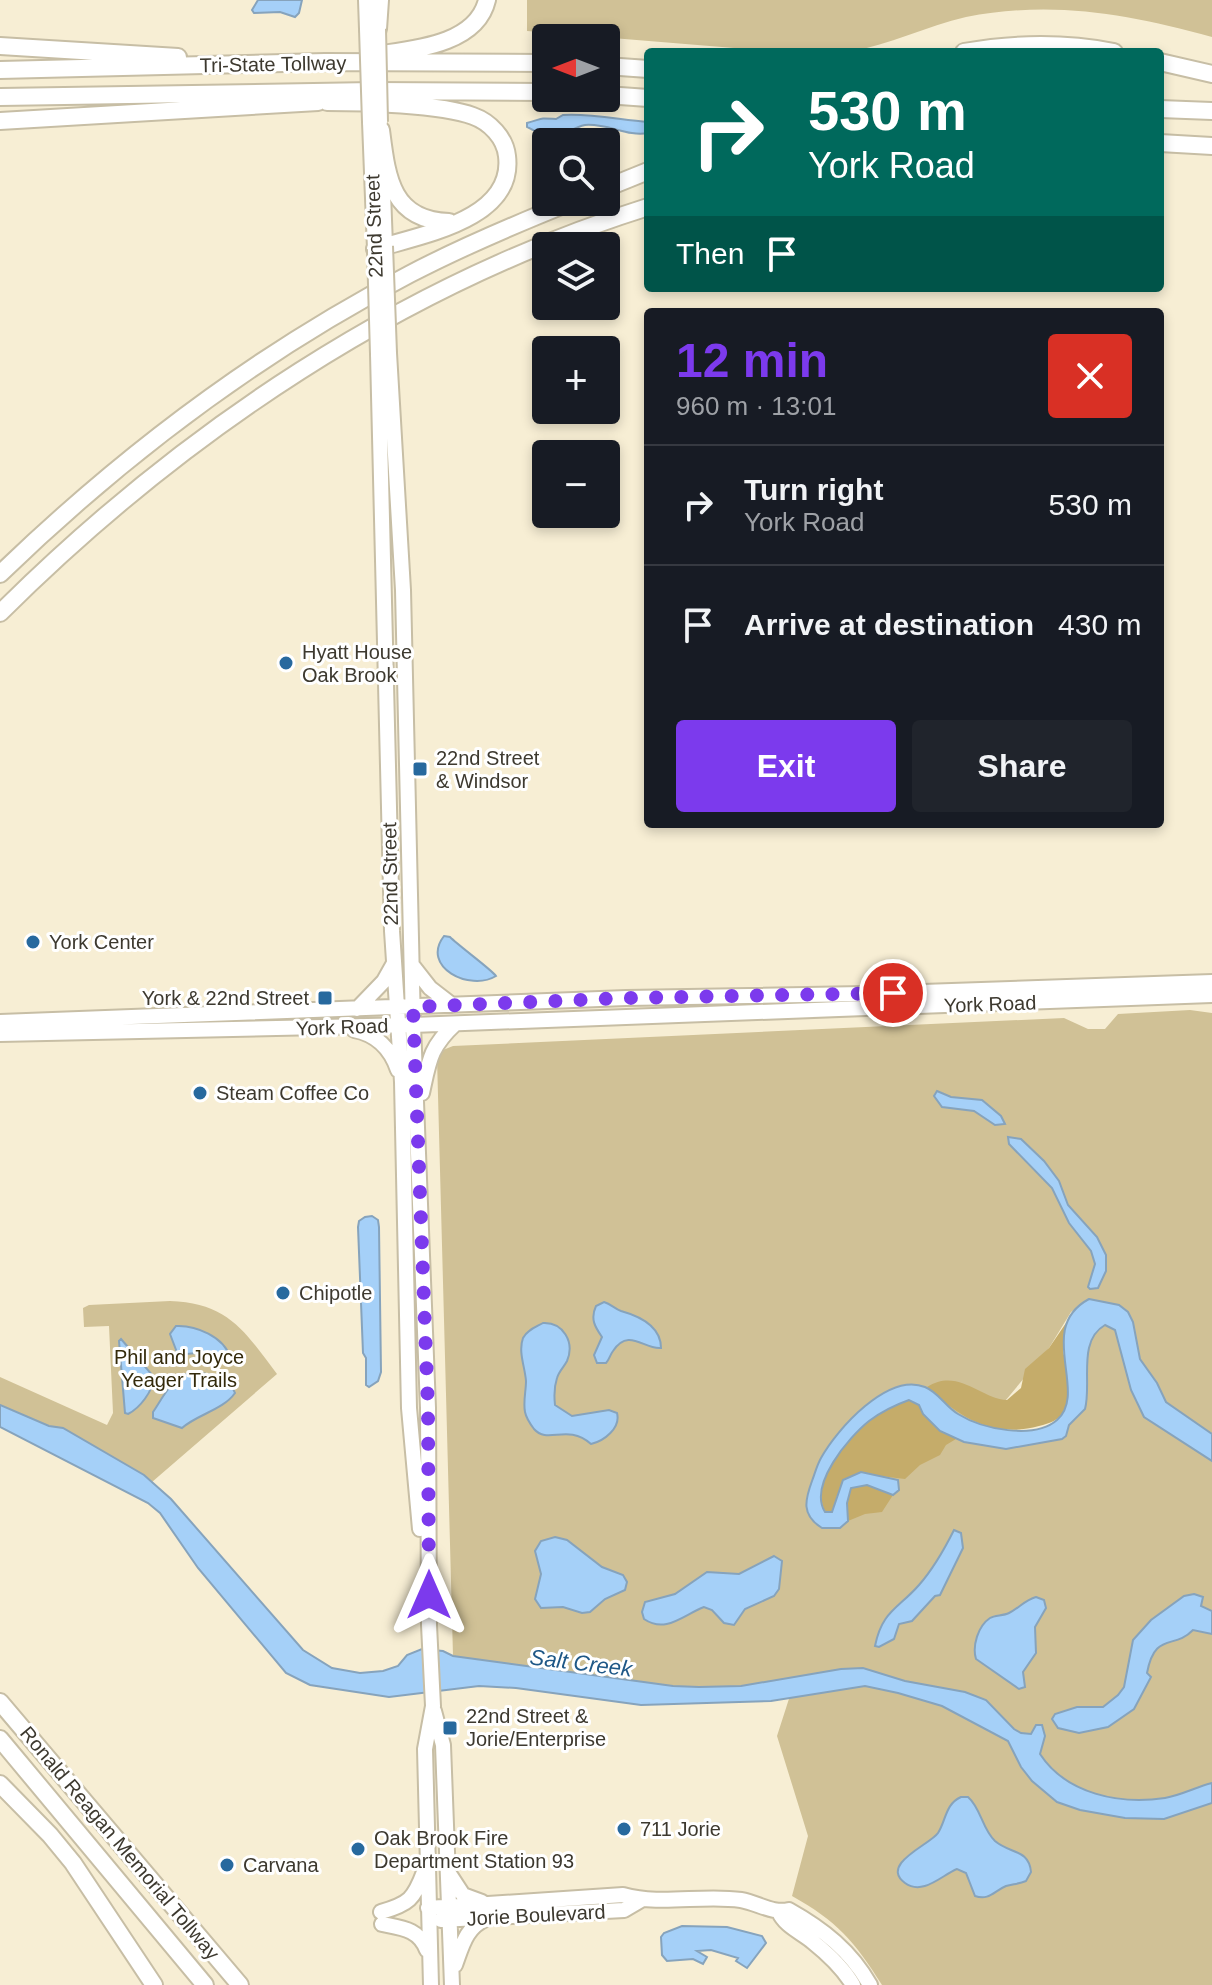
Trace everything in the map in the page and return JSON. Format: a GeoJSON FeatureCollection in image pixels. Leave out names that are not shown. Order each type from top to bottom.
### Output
{"type":"FeatureCollection","features":[{"type":"Feature","properties":{"kind":"highway"},"geometry":{"type":"LineString","coordinates":[[372,29],[378,0]]}},
{"type":"Feature","properties":{"kind":"highway"},"geometry":{"type":"LineString","coordinates":[[325,62],[393,53],[458,36],[478,20],[487,0]]}},
{"type":"Feature","properties":{"kind":"highway"},"geometry":{"type":"LineString","coordinates":[[996,48],[1028,44],[1089,48]]}},
{"type":"Feature","properties":{"kind":"highway"},"geometry":{"type":"LineString","coordinates":[[0,46],[264,63]]}},
{"type":"Feature","properties":{"kind":"highway","name":"Tri-State Tollway"},"geometry":{"type":"LineString","coordinates":[[0,70],[325,62],[532,63]]}},
{"type":"Feature","properties":{"kind":"highway"},"geometry":{"type":"LineString","coordinates":[[1164,63],[1212,74]]}},
{"type":"Feature","properties":{"kind":"highway"},"geometry":{"type":"LineString","coordinates":[[620,67],[644,69]]}},
{"type":"Feature","properties":{"kind":"highway"},"geometry":{"type":"LineString","coordinates":[[0,121],[313,102],[435,91]]}},
{"type":"Feature","properties":{"kind":"highway","name":"Tri-State Tollway"},"geometry":{"type":"LineString","coordinates":[[0,97],[532,92]]}},
{"type":"Feature","properties":{"kind":"highway"},"geometry":{"type":"LineString","coordinates":[[620,96],[644,98]]}},
{"type":"Feature","properties":{"kind":"highway"},"geometry":{"type":"LineString","coordinates":[[313,102],[448,111],[472,116],[495,130],[507,154],[504,183],[490,204],[458,222],[380,248]]}},
{"type":"Feature","properties":{"kind":"highway"},"geometry":{"type":"LineString","coordinates":[[0,107],[103,115]]}},
{"type":"Feature","properties":{"kind":"highway"},"geometry":{"type":"LineString","coordinates":[[1164,109],[1212,111]]}},
{"type":"Feature","properties":{"kind":"highway"},"geometry":{"type":"LineString","coordinates":[[377,124],[389,180],[404,207],[422,219],[458,222]]}},
{"type":"Feature","properties":{"kind":"highway"},"geometry":{"type":"LineString","coordinates":[[1164,145],[1210,146]]}},
{"type":"Feature","properties":{"kind":"highway"},"geometry":{"type":"LineString","coordinates":[[620,182],[644,173]]}},
{"type":"Feature","properties":{"kind":"highway"},"geometry":{"type":"LineString","coordinates":[[0,613],[73,544],[141,486],[215,429],[326,353],[409,306],[495,264],[644,208]]}},
{"type":"Feature","properties":{"kind":"highway"},"geometry":{"type":"LineString","coordinates":[[0,574],[80,501],[149,444],[288,345],[428,265],[539,216]]}},
{"type":"Feature","properties":{"kind":"highway","name":"Ronald Reagan Memorial Tollway"},"geometry":{"type":"LineString","coordinates":[[0,1702],[240,1985]]}},
{"type":"Feature","properties":{"kind":"highway","name":"Ronald Reagan Memorial Tollway"},"geometry":{"type":"LineString","coordinates":[[0,1739],[205,1985]]}},
{"type":"Feature","properties":{"kind":"highway"},"geometry":{"type":"LineString","coordinates":[[0,1756],[61,1824],[86,1841]]}},
{"type":"Feature","properties":{"kind":"highway"},"geometry":{"type":"LineString","coordinates":[[0,1775],[73,1863],[154,1985]]}},
{"type":"Feature","properties":{"kind":"highway"},"geometry":{"type":"LineString","coordinates":[[0,1784],[50,1835]]}},
{"type":"Feature","properties":{"kind":"main road","name":"22nd Street"},"geometry":{"type":"LineString","coordinates":[[366,0],[372,29],[377,124],[393,964],[402,1082],[409,1408],[429,1625],[433,1706],[443,1745],[452,1981]]}},
{"type":"Feature","properties":{"kind":"main road","name":"22nd Street"},"geometry":{"type":"LineString","coordinates":[[383,354],[403,590],[413,1025],[428,1408],[429,1625]]}},
{"type":"Feature","properties":{"kind":"main road"},"geometry":{"type":"LineString","coordinates":[[357,1009],[384,981],[393,964]]}},
{"type":"Feature","properties":{"kind":"main road"},"geometry":{"type":"LineString","coordinates":[[412,964],[430,988],[452,1005]]}},
{"type":"Feature","properties":{"kind":"main road","name":"York Road"},"geometry":{"type":"LineString","coordinates":[[0,1022],[1212,982]]}},
{"type":"Feature","properties":{"kind":"main road","name":"York Road"},"geometry":{"type":"LineString","coordinates":[[0,1034],[455,1024],[1212,995]]}},
{"type":"Feature","properties":{"kind":"main road"},"geometry":{"type":"LineString","coordinates":[[417,1113],[430,1055],[438,1039],[455,1024]]}},
{"type":"Feature","properties":{"kind":"main road"},"geometry":{"type":"LineString","coordinates":[[332,1026],[363,1032],[381,1042],[395,1060],[402,1082]]}},
{"type":"Feature","properties":{"kind":"main road","name":"22nd Street"},"geometry":{"type":"LineString","coordinates":[[431,1985],[425,1749],[433,1706]]}},
{"type":"Feature","properties":{"kind":"main road"},"geometry":{"type":"LineString","coordinates":[[427,1864],[416,1895],[382,1918],[423,1938],[430,1959]]}},
{"type":"Feature","properties":{"kind":"main road"},"geometry":{"type":"LineString","coordinates":[[448,1872],[463,1895],[486,1911],[462,1944],[452,1981]]}},
{"type":"Feature","properties":{"kind":"main road","name":"Jorie Boulevard"},"geometry":{"type":"LineString","coordinates":[[428,1915],[486,1911],[624,1910],[641,1900],[730,1899],[779,1912],[789,1910],[826,1932],[861,1969],[870,1985]]}},
{"type":"Feature","properties":{"kind":"main road","name":"Jorie Boulevard"},"geometry":{"type":"LineString","coordinates":[[779,1912],[782,1921],[832,1958],[853,1985]]}},
{"type":"Feature","properties":{"kind":"green space"},"geometry":{"type":"Polygon","coordinates":[[[527,0],[1212,0],[1212,37],[1120,16],[1060,10],[998,12],[966,17],[866,48],[743,48],[620,38],[620,24],[532,24],[532,31],[527,31],[527,0]]]}},
{"type":"Feature","properties":{"kind":"green space"},"geometry":{"type":"Polygon","coordinates":[[[1190,1010],[1212,1013],[1212,1985],[882,1985],[844,1934],[821,1914],[792,1896],[808,1836],[777,1736],[796,1677],[741,1686],[673,1686],[453,1656],[437,1058],[443,1050],[453,1046],[1064,1018],[1088,1029],[1105,1029],[1118,1014],[1190,1010]],[[1089,1299],[1071,1312],[1049,1348],[986,1424],[977,1443],[1004,1448],[1030,1445],[1060,1431],[1078,1417],[1085,1409],[1091,1341],[1111,1305],[1089,1299]]]}},
{"type":"Feature","properties":{"kind":"green space","name":"Phil and Joyce Yeager Trails"},"geometry":{"type":"Polygon","coordinates":[[[170,1301],[207,1307],[234,1322],[277,1374],[152,1482],[63,1428],[50,1426],[0,1405],[0,1377],[107,1425],[113,1413],[109,1326],[84,1327],[83,1308],[89,1305],[170,1301]]]}},
{"type":"Feature","properties":{"kind":"shaded area"},"geometry":{"type":"Polygon","coordinates":[[[1066,1323],[1063,1348],[1068,1394],[1064,1410],[1054,1421],[1022,1429],[992,1427],[964,1416],[927,1387],[949,1380],[1007,1400],[1021,1388],[1025,1369],[1049,1348],[1066,1323]]]}},
{"type":"Feature","properties":{"kind":"shaded area"},"geometry":{"type":"Polygon","coordinates":[[[909,1400],[919,1405],[923,1414],[956,1439],[946,1445],[940,1455],[920,1465],[905,1479],[872,1475],[836,1497],[837,1504],[832,1512],[826,1512],[822,1489],[833,1462],[869,1421],[909,1400]]]}},
{"type":"Feature","properties":{"kind":"shaded area"},"geometry":{"type":"Polygon","coordinates":[[[867,1485],[893,1495],[882,1512],[865,1514],[848,1521],[847,1503],[851,1488],[867,1485]]]}},
{"type":"Feature","properties":{"kind":"water"},"geometry":{"type":"Polygon","coordinates":[[[258,0],[302,0],[295,17],[280,12],[254,13],[252,10],[258,0]]]}},
{"type":"Feature","properties":{"kind":"water"},"geometry":{"type":"Polygon","coordinates":[[[573,115],[644,122],[644,134],[585,125],[532,130],[527,127],[527,123],[573,115]]]}},
{"type":"Feature","properties":{"kind":"water"},"geometry":{"type":"Polygon","coordinates":[[[444,936],[450,937],[496,976],[474,981],[451,974],[438,958],[438,947],[444,936]]]}},
{"type":"Feature","properties":{"kind":"water"},"geometry":{"type":"Polygon","coordinates":[[[937,1091],[951,1097],[982,1100],[1001,1116],[1005,1124],[995,1125],[974,1111],[942,1107],[934,1096],[937,1091]]]}},
{"type":"Feature","properties":{"kind":"water"},"geometry":{"type":"Polygon","coordinates":[[[1008,1137],[1021,1139],[1044,1161],[1059,1181],[1068,1205],[1097,1237],[1106,1255],[1106,1271],[1098,1288],[1088,1287],[1095,1264],[1091,1251],[1069,1223],[1052,1188],[1009,1144],[1008,1137]]]}},
{"type":"Feature","properties":{"kind":"water"},"geometry":{"type":"Polygon","coordinates":[[[372,1216],[378,1220],[379,1227],[381,1372],[378,1381],[369,1387],[366,1385],[366,1358],[363,1353],[358,1227],[359,1221],[372,1216]]]}},
{"type":"Feature","properties":{"kind":"water"},"geometry":{"type":"Polygon","coordinates":[[[1089,1299],[1119,1305],[1128,1312],[1140,1359],[1166,1402],[1212,1434],[1212,1461],[1144,1417],[1131,1390],[1115,1330],[1105,1325],[1096,1332],[1088,1352],[1085,1409],[1069,1425],[1062,1439],[1006,1449],[964,1442],[940,1431],[923,1414],[919,1405],[909,1400],[874,1418],[851,1438],[826,1476],[821,1501],[825,1512],[832,1512],[843,1480],[861,1472],[898,1480],[899,1490],[893,1495],[867,1485],[851,1488],[847,1503],[848,1521],[840,1528],[822,1528],[815,1523],[806,1507],[818,1463],[851,1419],[880,1395],[895,1388],[911,1385],[925,1387],[958,1414],[994,1428],[1035,1430],[1057,1420],[1065,1408],[1068,1393],[1064,1343],[1066,1326],[1073,1311],[1089,1299]]]}},
{"type":"Feature","properties":{"kind":"water"},"geometry":{"type":"Polygon","coordinates":[[[604,1302],[648,1323],[657,1334],[661,1348],[625,1341],[619,1344],[606,1363],[597,1363],[594,1355],[602,1337],[593,1315],[596,1306],[604,1302]]]}},
{"type":"Feature","properties":{"kind":"water"},"geometry":{"type":"Polygon","coordinates":[[[543,1323],[556,1326],[568,1340],[567,1361],[556,1381],[555,1405],[572,1416],[609,1410],[617,1413],[614,1429],[596,1442],[591,1444],[574,1435],[539,1433],[526,1416],[522,1343],[527,1333],[543,1323]]]}},
{"type":"Feature","properties":{"kind":"water"},"geometry":{"type":"Polygon","coordinates":[[[176,1326],[192,1328],[216,1338],[230,1357],[223,1359],[196,1353],[178,1355],[170,1334],[176,1326]]]}},
{"type":"Feature","properties":{"kind":"water"},"geometry":{"type":"Polygon","coordinates":[[[121,1339],[154,1377],[145,1398],[128,1414],[125,1413],[121,1339]]]}},
{"type":"Feature","properties":{"kind":"water"},"geometry":{"type":"Polygon","coordinates":[[[193,1372],[223,1379],[235,1393],[224,1404],[182,1428],[153,1418],[153,1412],[169,1388],[179,1378],[193,1372]]]}},
{"type":"Feature","properties":{"kind":"water"},"geometry":{"type":"Polygon","coordinates":[[[0,1405],[49,1426],[63,1428],[144,1475],[171,1499],[303,1650],[332,1668],[360,1673],[383,1671],[398,1666],[407,1655],[422,1649],[443,1651],[453,1656],[699,1687],[741,1686],[863,1668],[905,1681],[965,1692],[986,1700],[1021,1733],[1031,1734],[1036,1725],[1042,1725],[1045,1736],[1040,1754],[1064,1779],[1095,1794],[1148,1800],[1171,1797],[1212,1783],[1212,1803],[1164,1819],[1125,1818],[1080,1810],[1057,1802],[1032,1781],[1008,1741],[942,1706],[865,1686],[771,1701],[641,1705],[516,1688],[479,1686],[389,1697],[310,1685],[286,1673],[198,1568],[160,1513],[148,1503],[0,1427],[0,1405]]]}},
{"type":"Feature","properties":{"kind":"water"},"geometry":{"type":"Polygon","coordinates":[[[954,1530],[961,1533],[963,1548],[940,1595],[935,1596],[912,1621],[899,1624],[894,1639],[875,1646],[886,1618],[924,1579],[954,1530]]]}},
{"type":"Feature","properties":{"kind":"water"},"geometry":{"type":"Polygon","coordinates":[[[555,1537],[567,1540],[602,1567],[623,1575],[627,1582],[625,1590],[605,1599],[590,1612],[582,1613],[563,1607],[541,1608],[535,1599],[541,1574],[535,1551],[541,1541],[555,1537]]]}},
{"type":"Feature","properties":{"kind":"water"},"geometry":{"type":"Polygon","coordinates":[[[774,1556],[782,1561],[779,1589],[774,1596],[745,1609],[734,1625],[724,1623],[712,1610],[704,1607],[667,1624],[660,1625],[644,1619],[642,1612],[645,1602],[675,1594],[707,1572],[739,1574],[774,1556]]]}},
{"type":"Feature","properties":{"kind":"water"},"geometry":{"type":"Polygon","coordinates":[[[1194,1594],[1203,1597],[1201,1606],[1212,1611],[1212,1634],[1193,1630],[1160,1646],[1150,1660],[1147,1673],[1151,1677],[1134,1709],[1108,1727],[1079,1733],[1058,1728],[1052,1719],[1055,1714],[1077,1707],[1103,1707],[1118,1695],[1124,1687],[1133,1640],[1151,1620],[1184,1596],[1194,1594]]]}},
{"type":"Feature","properties":{"kind":"water"},"geometry":{"type":"Polygon","coordinates":[[[1036,1597],[1044,1600],[1046,1608],[1035,1627],[1036,1653],[1023,1672],[1025,1687],[1019,1689],[976,1659],[976,1642],[979,1631],[990,1618],[1009,1613],[1036,1597]]]}},
{"type":"Feature","properties":{"kind":"water"},"geometry":{"type":"Polygon","coordinates":[[[961,1797],[968,1797],[972,1802],[995,1841],[1027,1859],[1031,1872],[1026,1881],[980,1897],[975,1896],[966,1873],[957,1869],[919,1887],[905,1883],[899,1876],[898,1869],[902,1862],[934,1838],[949,1808],[961,1797]]]}},
{"type":"Feature","properties":{"kind":"water"},"geometry":{"type":"Polygon","coordinates":[[[682,1926],[727,1927],[762,1936],[766,1943],[747,1968],[736,1961],[738,1958],[711,1950],[697,1951],[707,1957],[703,1964],[693,1959],[667,1961],[662,1955],[661,1937],[682,1926]]]}},
{"type":"Feature","properties":{"kind":"place","name":"Hyatt House Oak Brook"},"geometry":{"type":"Point","coordinates":[286,663]}},
{"type":"Feature","properties":{"kind":"place","name":"22nd Street & Windsor"},"geometry":{"type":"Point","coordinates":[420,769]}},
{"type":"Feature","properties":{"kind":"place","name":"York Center"},"geometry":{"type":"Point","coordinates":[33,942]}},
{"type":"Feature","properties":{"kind":"place","name":"York & 22nd Street"},"geometry":{"type":"Point","coordinates":[325,998]}},
{"type":"Feature","properties":{"kind":"place","name":"Steam Coffee Co"},"geometry":{"type":"Point","coordinates":[200,1093]}},
{"type":"Feature","properties":{"kind":"place","name":"Chipotle"},"geometry":{"type":"Point","coordinates":[283,1293]}},
{"type":"Feature","properties":{"kind":"place","name":"22nd Street & Jorie/Enterprise"},"geometry":{"type":"Point","coordinates":[450,1728]}},
{"type":"Feature","properties":{"kind":"place","name":"711 Jorie"},"geometry":{"type":"Point","coordinates":[624,1829]}},
{"type":"Feature","properties":{"kind":"place","name":"Oak Brook Fire Department Station 93"},"geometry":{"type":"Point","coordinates":[358,1849]}},
{"type":"Feature","properties":{"kind":"place","name":"Carvana"},"geometry":{"type":"Point","coordinates":[227,1865]}},
{"type":"Feature","properties":{"kind":"route"},"geometry":{"type":"LineString","coordinates":[[429,1595],[428,1408],[413,1007],[626,998],[893,993]]}},
{"type":"Feature","properties":{"kind":"water label","name":"Salt Creek"},"geometry":{"type":"Point","coordinates":[581,1663]}}]}
